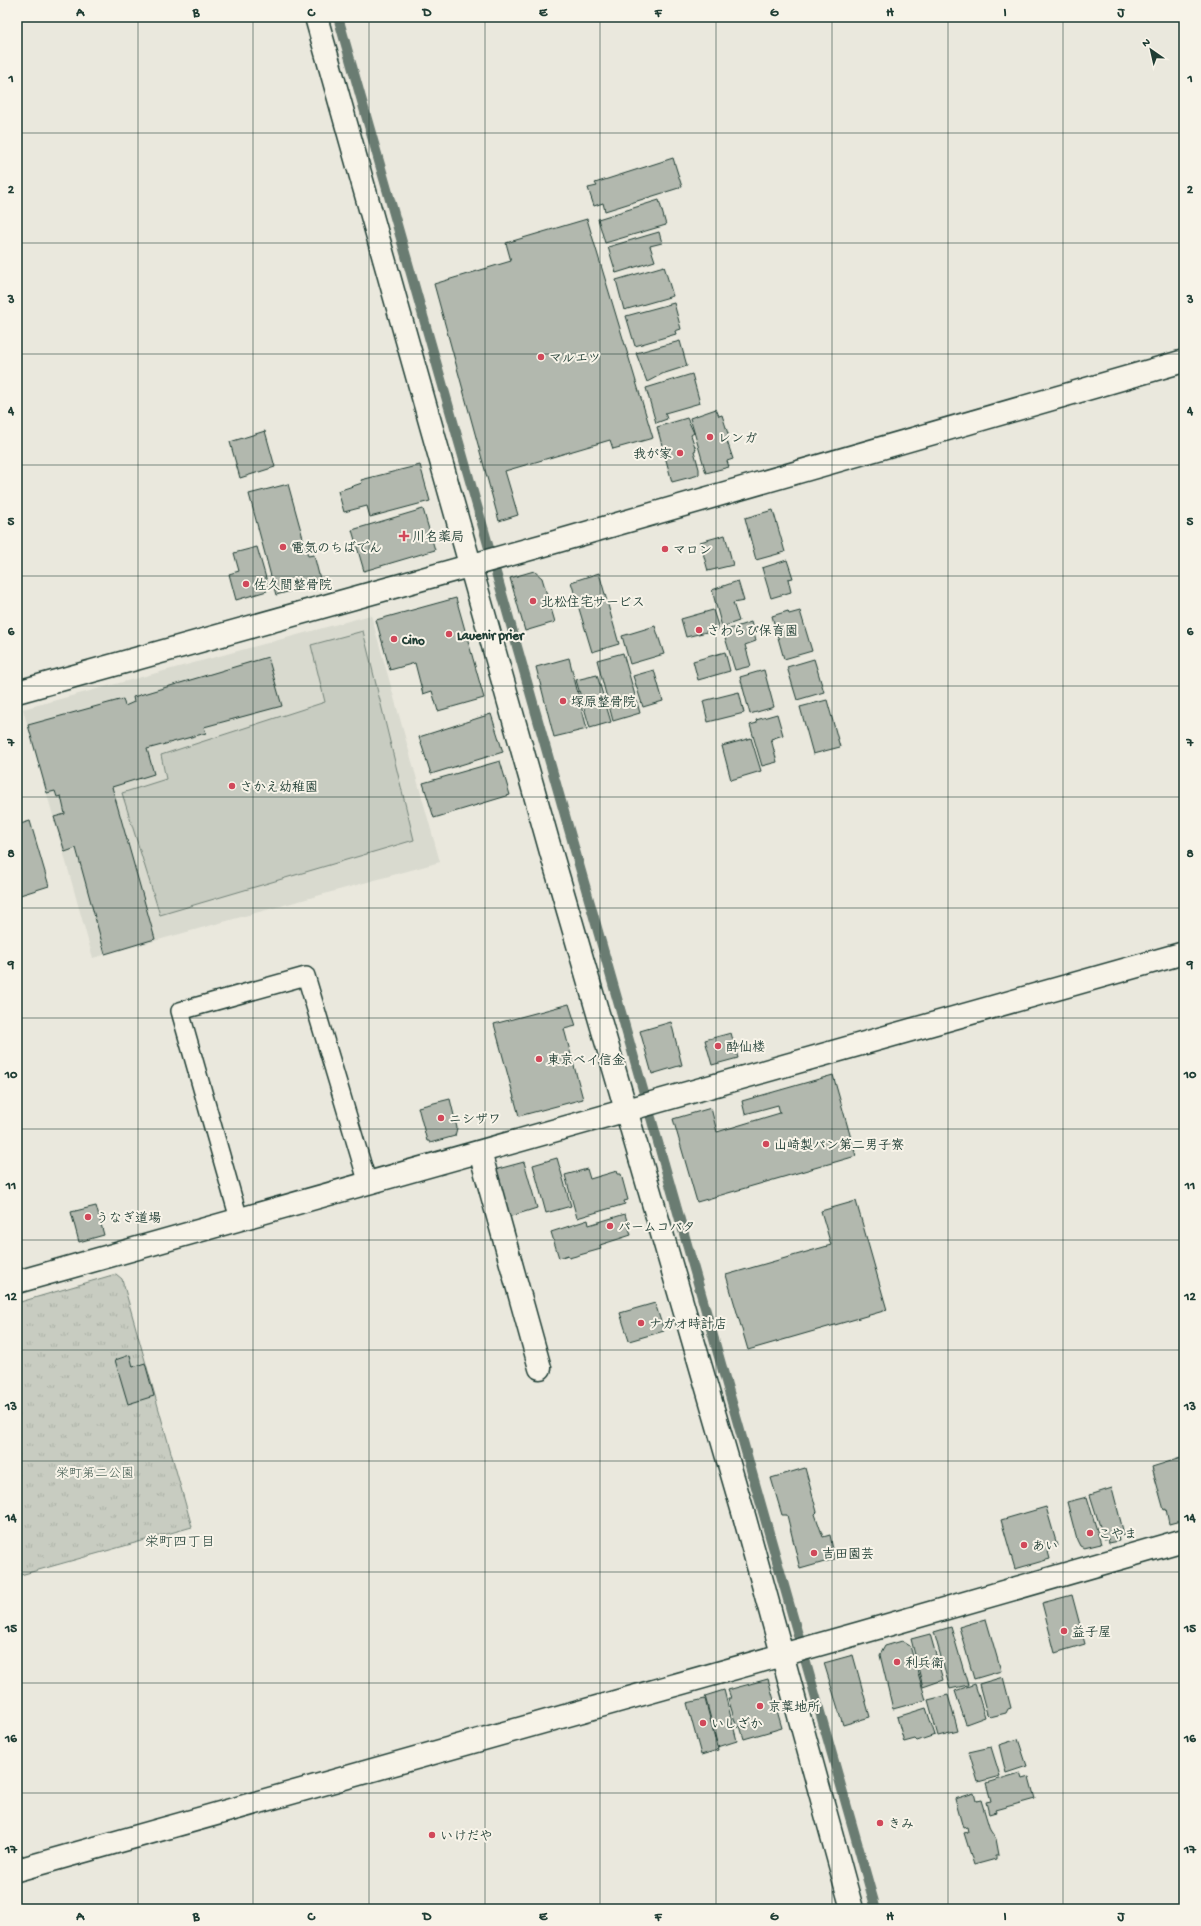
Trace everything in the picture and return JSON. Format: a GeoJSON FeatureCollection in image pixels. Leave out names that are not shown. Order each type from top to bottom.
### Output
{"type":"FeatureCollection","features":[{"type":"Feature","properties":{"kind":"street"},"geometry":{"type":"LineString","coordinates":[[316,17],[640,1106],[745,1519],[794,1651],[852,1909]]}},
{"type":"Feature","properties":{"kind":"street"},"geometry":{"type":"LineString","coordinates":[[17,692],[478,564],[1184,361]]}},
{"type":"Feature","properties":{"kind":"street"},"geometry":{"type":"LineString","coordinates":[[17,1282],[640,1106],[880,1040],[1184,953]]}},
{"type":"Feature","properties":{"kind":"street"},"geometry":{"type":"LineString","coordinates":[[480,1152],[540,1368]]}},
{"type":"Feature","properties":{"kind":"street"},"geometry":{"type":"LineString","coordinates":[[17,1870],[1184,1540]]}},
{"type":"Feature","properties":{"kind":"lane"},"geometry":{"type":"LineString","coordinates":[[239,1219],[180,1011],[306,976],[368,1184]]}},
{"type":"Feature","properties":{"kind":"shaded area","name":"さかえ幼稚園"},"geometry":{"type":"Polygon","coordinates":[[[371,615],[440,862],[93,958],[23,709],[371,615]]]}},
{"type":"Feature","properties":{"kind":"green space"},"geometry":{"type":"Polygon","coordinates":[[[363,631],[414,840],[160,915],[122,793],[166,779],[161,755],[325,702],[311,645],[363,631]]]}},
{"type":"Feature","properties":{"kind":"green space","name":"栄町第二公園"},"geometry":{"type":"Polygon","coordinates":[[[116,1274],[122,1279],[192,1527],[17,1576],[17,1303],[116,1274]]]}},
{"type":"Feature","properties":{"kind":"building"},"geometry":{"type":"Polygon","coordinates":[[[673,158],[682,187],[605,211],[603,203],[594,206],[588,188],[597,186],[595,183],[673,158]]]}},
{"type":"Feature","properties":{"kind":"building"},"geometry":{"type":"Polygon","coordinates":[[[659,200],[666,225],[605,243],[598,219],[659,200]]]}},
{"type":"Feature","properties":{"kind":"building"},"geometry":{"type":"Polygon","coordinates":[[[587,219],[653,438],[613,449],[610,440],[505,471],[518,515],[499,521],[434,284],[511,261],[506,243],[587,219]]]}},
{"type":"Feature","properties":{"kind":"building"},"geometry":{"type":"Polygon","coordinates":[[[659,232],[662,243],[650,246],[655,261],[616,273],[608,247],[659,232]]]}},
{"type":"Feature","properties":{"kind":"building"},"geometry":{"type":"Polygon","coordinates":[[[664,266],[673,296],[624,310],[616,280],[664,266]]]}},
{"type":"Feature","properties":{"kind":"building"},"geometry":{"type":"Polygon","coordinates":[[[674,303],[681,329],[675,331],[676,334],[635,346],[626,316],[674,303]]]}},
{"type":"Feature","properties":{"kind":"building"},"geometry":{"type":"Polygon","coordinates":[[[680,341],[687,366],[662,374],[647,382],[636,353],[680,341]]]}},
{"type":"Feature","properties":{"kind":"building"},"geometry":{"type":"Polygon","coordinates":[[[692,374],[700,403],[665,413],[667,419],[656,423],[646,388],[692,374]]]}},
{"type":"Feature","properties":{"kind":"building"},"geometry":{"type":"Polygon","coordinates":[[[716,409],[719,416],[722,415],[729,437],[726,438],[733,459],[727,461],[729,467],[706,473],[690,418],[716,409]]]}},
{"type":"Feature","properties":{"kind":"building"},"geometry":{"type":"Polygon","coordinates":[[[687,418],[694,433],[691,435],[696,450],[694,451],[699,469],[699,475],[672,482],[657,427],[687,418]]]}},
{"type":"Feature","properties":{"kind":"building"},"geometry":{"type":"Polygon","coordinates":[[[265,431],[275,467],[240,478],[230,442],[265,431]]]}},
{"type":"Feature","properties":{"kind":"building"},"geometry":{"type":"Polygon","coordinates":[[[420,465],[430,501],[370,517],[367,506],[344,512],[338,491],[362,483],[361,480],[420,465]]]}},
{"type":"Feature","properties":{"kind":"building"},"geometry":{"type":"Polygon","coordinates":[[[288,484],[308,556],[314,555],[321,583],[276,595],[249,494],[288,484]]]}},
{"type":"Feature","properties":{"kind":"building"},"geometry":{"type":"Polygon","coordinates":[[[423,509],[435,550],[364,571],[352,530],[423,509]]]}},
{"type":"Feature","properties":{"kind":"building"},"geometry":{"type":"Polygon","coordinates":[[[773,510],[785,552],[756,560],[745,518],[773,510]]]}},
{"type":"Feature","properties":{"kind":"building"},"geometry":{"type":"Polygon","coordinates":[[[725,535],[733,565],[708,571],[700,542],[725,535]]]}},
{"type":"Feature","properties":{"kind":"building"},"geometry":{"type":"Polygon","coordinates":[[[257,547],[268,585],[265,586],[267,591],[236,600],[229,574],[239,571],[234,553],[257,547]]]}},
{"type":"Feature","properties":{"kind":"building"},"geometry":{"type":"Polygon","coordinates":[[[787,560],[793,578],[788,579],[791,592],[771,598],[762,568],[787,560]]]}},
{"type":"Feature","properties":{"kind":"building"},"geometry":{"type":"Polygon","coordinates":[[[534,571],[542,578],[555,622],[525,631],[510,578],[534,571]]]}},
{"type":"Feature","properties":{"kind":"building"},"geometry":{"type":"Polygon","coordinates":[[[599,573],[619,644],[592,652],[571,582],[599,573]]]}},
{"type":"Feature","properties":{"kind":"building"},"geometry":{"type":"Polygon","coordinates":[[[738,581],[744,601],[733,603],[739,621],[722,627],[712,590],[738,581]]]}},
{"type":"Feature","properties":{"kind":"building"},"geometry":{"type":"Polygon","coordinates":[[[456,598],[484,698],[438,711],[432,691],[423,694],[415,663],[390,670],[376,620],[456,598]]]}},
{"type":"Feature","properties":{"kind":"building"},"geometry":{"type":"Polygon","coordinates":[[[713,610],[719,629],[686,637],[681,619],[713,610]]]}},
{"type":"Feature","properties":{"kind":"building"},"geometry":{"type":"Polygon","coordinates":[[[788,611],[789,614],[800,611],[812,651],[784,659],[772,616],[788,611]]]}},
{"type":"Feature","properties":{"kind":"building"},"geometry":{"type":"Polygon","coordinates":[[[751,622],[756,641],[745,645],[751,666],[735,670],[723,631],[751,622]]]}},
{"type":"Feature","properties":{"kind":"building"},"geometry":{"type":"Polygon","coordinates":[[[655,626],[664,654],[630,664],[622,636],[655,626]]]}},
{"type":"Feature","properties":{"kind":"building"},"geometry":{"type":"Polygon","coordinates":[[[725,652],[730,671],[698,680],[693,661],[725,652]]]}},
{"type":"Feature","properties":{"kind":"building"},"geometry":{"type":"Polygon","coordinates":[[[623,653],[640,713],[613,721],[597,660],[623,653]]]}},
{"type":"Feature","properties":{"kind":"building"},"geometry":{"type":"Polygon","coordinates":[[[268,657],[282,706],[204,727],[206,733],[147,749],[154,774],[112,787],[155,939],[105,954],[76,848],[65,852],[54,817],[65,814],[61,796],[57,797],[55,791],[47,793],[28,725],[123,699],[125,706],[134,702],[133,697],[268,657]]]}},
{"type":"Feature","properties":{"kind":"building"},"geometry":{"type":"Polygon","coordinates":[[[569,658],[587,729],[554,737],[536,667],[569,658]]]}},
{"type":"Feature","properties":{"kind":"building"},"geometry":{"type":"Polygon","coordinates":[[[814,659],[824,692],[797,700],[787,667],[814,659]]]}},
{"type":"Feature","properties":{"kind":"building"},"geometry":{"type":"Polygon","coordinates":[[[654,670],[663,701],[643,707],[633,676],[654,670]]]}},
{"type":"Feature","properties":{"kind":"building"},"geometry":{"type":"Polygon","coordinates":[[[764,670],[774,707],[750,714],[740,677],[764,670]]]}},
{"type":"Feature","properties":{"kind":"building"},"geometry":{"type":"Polygon","coordinates":[[[597,675],[611,722],[590,728],[576,680],[597,675]]]}},
{"type":"Feature","properties":{"kind":"building"},"geometry":{"type":"Polygon","coordinates":[[[739,692],[744,713],[708,722],[703,701],[739,692]]]}},
{"type":"Feature","properties":{"kind":"building"},"geometry":{"type":"Polygon","coordinates":[[[827,700],[840,747],[813,754],[800,707],[827,700]]]}},
{"type":"Feature","properties":{"kind":"building"},"geometry":{"type":"Polygon","coordinates":[[[491,714],[503,752],[431,774],[419,737],[491,714]]]}},
{"type":"Feature","properties":{"kind":"building"},"geometry":{"type":"Polygon","coordinates":[[[777,714],[783,735],[771,739],[777,762],[762,766],[750,725],[757,723],[756,720],[777,714]]]}},
{"type":"Feature","properties":{"kind":"building"},"geometry":{"type":"Polygon","coordinates":[[[751,738],[761,771],[731,780],[722,746],[751,738]]]}},
{"type":"Feature","properties":{"kind":"building"},"geometry":{"type":"Polygon","coordinates":[[[500,761],[510,795],[434,818],[423,783],[500,761]]]}},
{"type":"Feature","properties":{"kind":"building"},"geometry":{"type":"Polygon","coordinates":[[[30,821],[49,886],[17,896],[17,825],[30,821]]]}},
{"type":"Feature","properties":{"kind":"building"},"geometry":{"type":"Polygon","coordinates":[[[569,1004],[576,1026],[564,1029],[583,1099],[519,1116],[494,1024],[569,1004]]]}},
{"type":"Feature","properties":{"kind":"building"},"geometry":{"type":"Polygon","coordinates":[[[671,1022],[682,1065],[652,1074],[640,1031],[671,1022]]]}},
{"type":"Feature","properties":{"kind":"building"},"geometry":{"type":"Polygon","coordinates":[[[731,1033],[738,1058],[712,1065],[705,1040],[731,1033]]]}},
{"type":"Feature","properties":{"kind":"building","name":"山崎製パン第二男子寮"},"geometry":{"type":"Polygon","coordinates":[[[833,1075],[856,1156],[697,1202],[673,1119],[711,1108],[717,1132],[780,1113],[778,1105],[745,1114],[742,1101],[833,1075]]]}},
{"type":"Feature","properties":{"kind":"building"},"geometry":{"type":"Polygon","coordinates":[[[450,1099],[457,1128],[455,1136],[430,1143],[427,1141],[418,1107],[450,1099]]]}},
{"type":"Feature","properties":{"kind":"building"},"geometry":{"type":"Polygon","coordinates":[[[557,1158],[571,1206],[546,1213],[533,1165],[557,1158]]]}},
{"type":"Feature","properties":{"kind":"building"},"geometry":{"type":"Polygon","coordinates":[[[524,1162],[537,1208],[505,1218],[495,1176],[498,1169],[524,1162]]]}},
{"type":"Feature","properties":{"kind":"building"},"geometry":{"type":"Polygon","coordinates":[[[587,1169],[590,1179],[617,1171],[618,1174],[621,1174],[628,1200],[624,1201],[625,1204],[577,1218],[565,1175],[587,1169]]]}},
{"type":"Feature","properties":{"kind":"building"},"geometry":{"type":"Polygon","coordinates":[[[856,1201],[887,1310],[748,1350],[726,1275],[831,1245],[821,1211],[856,1201]]]}},
{"type":"Feature","properties":{"kind":"building"},"geometry":{"type":"Polygon","coordinates":[[[96,1206],[104,1235],[79,1242],[71,1212],[96,1206]]]}},
{"type":"Feature","properties":{"kind":"building"},"geometry":{"type":"Polygon","coordinates":[[[625,1214],[631,1235],[600,1245],[601,1249],[569,1258],[568,1255],[559,1258],[551,1232],[588,1220],[589,1225],[625,1214]]]}},
{"type":"Feature","properties":{"kind":"building"},"geometry":{"type":"Polygon","coordinates":[[[655,1303],[664,1331],[629,1341],[620,1313],[655,1303]]]}},
{"type":"Feature","properties":{"kind":"building"},"geometry":{"type":"Polygon","coordinates":[[[130,1355],[133,1367],[145,1363],[154,1396],[128,1404],[115,1360],[130,1355]]]}},
{"type":"Feature","properties":{"kind":"building"},"geometry":{"type":"Polygon","coordinates":[[[1184,1457],[1184,1520],[1169,1524],[1166,1509],[1164,1510],[1152,1467],[1184,1457]]]}},
{"type":"Feature","properties":{"kind":"building"},"geometry":{"type":"Polygon","coordinates":[[[805,1468],[817,1512],[815,1514],[823,1537],[830,1535],[835,1559],[800,1569],[787,1515],[782,1515],[771,1478],[805,1468]]]}},
{"type":"Feature","properties":{"kind":"building"},"geometry":{"type":"Polygon","coordinates":[[[1112,1488],[1124,1534],[1118,1536],[1119,1541],[1109,1543],[1108,1538],[1104,1539],[1090,1495],[1112,1488]]]}},
{"type":"Feature","properties":{"kind":"building"},"geometry":{"type":"Polygon","coordinates":[[[1087,1497],[1101,1544],[1084,1548],[1080,1546],[1077,1540],[1067,1502],[1087,1497]]]}},
{"type":"Feature","properties":{"kind":"building"},"geometry":{"type":"Polygon","coordinates":[[[1046,1507],[1057,1545],[1047,1548],[1050,1559],[1015,1569],[1001,1520],[1046,1507]]]}},
{"type":"Feature","properties":{"kind":"building"},"geometry":{"type":"Polygon","coordinates":[[[1072,1595],[1085,1644],[1055,1653],[1042,1603],[1072,1595]]]}},
{"type":"Feature","properties":{"kind":"building"},"geometry":{"type":"Polygon","coordinates":[[[986,1619],[1001,1671],[974,1679],[959,1627],[986,1619]]]}},
{"type":"Feature","properties":{"kind":"building"},"geometry":{"type":"Polygon","coordinates":[[[951,1627],[968,1685],[950,1689],[934,1632],[951,1627]]]}},
{"type":"Feature","properties":{"kind":"building"},"geometry":{"type":"Polygon","coordinates":[[[930,1634],[943,1680],[923,1687],[911,1639],[930,1634]]]}},
{"type":"Feature","properties":{"kind":"building"},"geometry":{"type":"Polygon","coordinates":[[[902,1641],[910,1646],[926,1700],[893,1709],[880,1655],[885,1646],[902,1641]]]}},
{"type":"Feature","properties":{"kind":"building"},"geometry":{"type":"Polygon","coordinates":[[[853,1655],[870,1717],[843,1725],[824,1663],[853,1655]]]}},
{"type":"Feature","properties":{"kind":"building"},"geometry":{"type":"Polygon","coordinates":[[[1003,1677],[1011,1708],[1008,1709],[1006,1713],[990,1717],[987,1714],[979,1684],[1003,1677]]]}},
{"type":"Feature","properties":{"kind":"building"},"geometry":{"type":"Polygon","coordinates":[[[768,1679],[782,1728],[744,1739],[740,1726],[737,1728],[728,1698],[731,1698],[728,1690],[768,1679]]]}},
{"type":"Feature","properties":{"kind":"building"},"geometry":{"type":"Polygon","coordinates":[[[975,1684],[985,1717],[966,1724],[955,1691],[975,1684]]]}},
{"type":"Feature","properties":{"kind":"building"},"geometry":{"type":"Polygon","coordinates":[[[724,1690],[737,1741],[718,1747],[705,1696],[724,1690]]]}},
{"type":"Feature","properties":{"kind":"building"},"geometry":{"type":"Polygon","coordinates":[[[948,1695],[958,1731],[938,1736],[928,1700],[948,1695]]]}},
{"type":"Feature","properties":{"kind":"building"},"geometry":{"type":"Polygon","coordinates":[[[705,1699],[718,1750],[701,1755],[687,1703],[705,1699]]]}},
{"type":"Feature","properties":{"kind":"building"},"geometry":{"type":"Polygon","coordinates":[[[926,1708],[935,1735],[917,1741],[915,1739],[904,1742],[897,1717],[926,1708]]]}},
{"type":"Feature","properties":{"kind":"building"},"geometry":{"type":"Polygon","coordinates":[[[1018,1739],[1027,1766],[1006,1773],[999,1745],[1018,1739]]]}},
{"type":"Feature","properties":{"kind":"building"},"geometry":{"type":"Polygon","coordinates":[[[991,1747],[1000,1776],[978,1782],[969,1752],[991,1747]]]}},
{"type":"Feature","properties":{"kind":"building"},"geometry":{"type":"Polygon","coordinates":[[[1020,1773],[1022,1779],[1029,1777],[1035,1799],[995,1810],[996,1812],[989,1814],[986,1802],[991,1801],[986,1783],[1020,1773]]]}},
{"type":"Feature","properties":{"kind":"building"},"geometry":{"type":"Polygon","coordinates":[[[974,1793],[976,1801],[981,1800],[990,1830],[996,1839],[999,1855],[996,1855],[996,1859],[974,1865],[964,1833],[968,1832],[967,1827],[963,1828],[955,1799],[974,1793]]]}},
{"type":"Feature","properties":{"kind":"waterway"},"geometry":{"type":"LineString","coordinates":[[338,17],[876,1909]]}},
{"type":"Feature","properties":{"kind":"place","name":"マルエツ"},"geometry":{"type":"Point","coordinates":[541,357]}},
{"type":"Feature","properties":{"kind":"place","name":"レンガ"},"geometry":{"type":"Point","coordinates":[710,437]}},
{"type":"Feature","properties":{"kind":"place","name":"我が家"},"geometry":{"type":"Point","coordinates":[680,453]}},
{"type":"Feature","properties":{"kind":"place","name":"川名薬局"},"geometry":{"type":"Point","coordinates":[404,536]}},
{"type":"Feature","properties":{"kind":"place","name":"電気のちばでん"},"geometry":{"type":"Point","coordinates":[283,547]}},
{"type":"Feature","properties":{"kind":"place","name":"マロン"},"geometry":{"type":"Point","coordinates":[665,549]}},
{"type":"Feature","properties":{"kind":"place","name":"佐久間整骨院"},"geometry":{"type":"Point","coordinates":[246,584]}},
{"type":"Feature","properties":{"kind":"place","name":"北松住宅サービス"},"geometry":{"type":"Point","coordinates":[533,601]}},
{"type":"Feature","properties":{"kind":"place","name":"さわらび保育園"},"geometry":{"type":"Point","coordinates":[699,630]}},
{"type":"Feature","properties":{"kind":"place","name":"Lauenir prier"},"geometry":{"type":"Point","coordinates":[449,634]}},
{"type":"Feature","properties":{"kind":"place","name":"Cino"},"geometry":{"type":"Point","coordinates":[394,639]}},
{"type":"Feature","properties":{"kind":"place","name":"塚原整骨院"},"geometry":{"type":"Point","coordinates":[563,701]}},
{"type":"Feature","properties":{"kind":"place","name":"さかえ幼稚園"},"geometry":{"type":"Point","coordinates":[232,786]}},
{"type":"Feature","properties":{"kind":"place","name":"酔仙楼"},"geometry":{"type":"Point","coordinates":[718,1046]}},
{"type":"Feature","properties":{"kind":"place","name":"東京ベイ信金"},"geometry":{"type":"Point","coordinates":[539,1059]}},
{"type":"Feature","properties":{"kind":"place","name":"ニシザワ"},"geometry":{"type":"Point","coordinates":[441,1118]}},
{"type":"Feature","properties":{"kind":"place","name":"山崎製パン第二男子寮"},"geometry":{"type":"Point","coordinates":[766,1144]}},
{"type":"Feature","properties":{"kind":"place","name":"うなぎ道場"},"geometry":{"type":"Point","coordinates":[88,1217]}},
{"type":"Feature","properties":{"kind":"place","name":"パームコバタ"},"geometry":{"type":"Point","coordinates":[610,1226]}},
{"type":"Feature","properties":{"kind":"place","name":"ナガオ時計店"},"geometry":{"type":"Point","coordinates":[641,1323]}},
{"type":"Feature","properties":{"kind":"place","name":"こやま"},"geometry":{"type":"Point","coordinates":[1090,1533]}},
{"type":"Feature","properties":{"kind":"place","name":"あい"},"geometry":{"type":"Point","coordinates":[1024,1545]}},
{"type":"Feature","properties":{"kind":"place","name":"吉田園芸"},"geometry":{"type":"Point","coordinates":[814,1553]}},
{"type":"Feature","properties":{"kind":"place","name":"益子屋"},"geometry":{"type":"Point","coordinates":[1064,1631]}},
{"type":"Feature","properties":{"kind":"place","name":"利兵衛"},"geometry":{"type":"Point","coordinates":[897,1662]}},
{"type":"Feature","properties":{"kind":"place","name":"京葉地所"},"geometry":{"type":"Point","coordinates":[760,1706]}},
{"type":"Feature","properties":{"kind":"place","name":"いしざか"},"geometry":{"type":"Point","coordinates":[703,1723]}},
{"type":"Feature","properties":{"kind":"place","name":"きみ"},"geometry":{"type":"Point","coordinates":[880,1823]}},
{"type":"Feature","properties":{"kind":"place","name":"いけだや"},"geometry":{"type":"Point","coordinates":[432,1835]}},
{"type":"Feature","properties":{"kind":"district","name":"栄町四丁目"},"geometry":{"type":"Point","coordinates":[180,1541]}}]}
